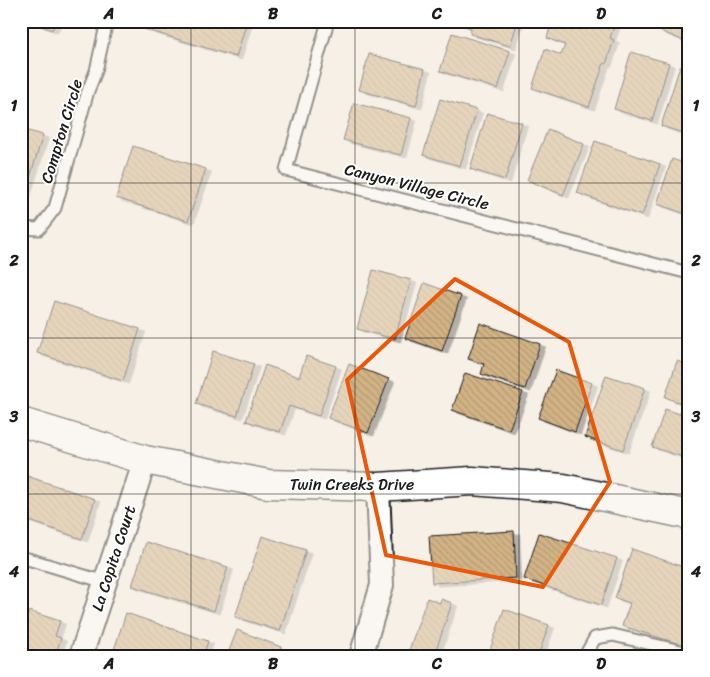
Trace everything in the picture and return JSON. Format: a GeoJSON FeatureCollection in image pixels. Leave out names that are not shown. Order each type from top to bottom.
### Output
{"type":"FeatureCollection","features":[{"type":"Feature","properties":{"kind":"street","name":"Twin Creeks Drive"},"geometry":{"type":"LineString","coordinates":[[21,422],[145,460],[268,484],[378,487],[472,481],[563,488],[689,514]]}},
{"type":"Feature","properties":{"kind":"street","name":"La Copita Court"},"geometry":{"type":"LineString","coordinates":[[82,656],[145,460]]}},
{"type":"Feature","properties":{"kind":"street"},"geometry":{"type":"LineString","coordinates":[[361,656],[382,585],[378,487]]}},
{"type":"Feature","properties":{"kind":"lane","name":"Compton Circle"},"geometry":{"type":"LineString","coordinates":[[21,228],[40,229],[55,208],[96,70],[107,21]]}},
{"type":"Feature","properties":{"kind":"lane","name":"Canyon Village Circle"},"geometry":{"type":"LineString","coordinates":[[328,21],[286,170],[689,273]]}},
{"type":"Feature","properties":{"kind":"lane"},"geometry":{"type":"LineString","coordinates":[[21,557],[105,582]]}},
{"type":"Feature","properties":{"kind":"lane"},"geometry":{"type":"LineString","coordinates":[[585,656],[595,638],[613,634],[689,654]]}},
{"type":"Feature","properties":{"kind":"highlighted area"},"geometry":{"type":"Polygon","coordinates":[[[455,279],[569,342],[610,482],[543,587],[386,555],[347,380],[455,279]]]}},
{"type":"Feature","properties":{"kind":"building"},"geometry":{"type":"Polygon","coordinates":[[[29,21],[56,21],[52,30],[29,21]]]}},
{"type":"Feature","properties":{"kind":"building"},"geometry":{"type":"Polygon","coordinates":[[[146,21],[247,21],[236,57],[144,29],[146,21]]]}},
{"type":"Feature","properties":{"kind":"building"},"geometry":{"type":"Polygon","coordinates":[[[453,21],[518,21],[510,46],[470,34],[471,28],[453,21]]]}},
{"type":"Feature","properties":{"kind":"building"},"geometry":{"type":"Polygon","coordinates":[[[552,21],[616,21],[610,38],[614,40],[589,107],[532,88],[545,49],[561,55],[565,45],[547,38],[552,21]]]}},
{"type":"Feature","properties":{"kind":"building"},"geometry":{"type":"Polygon","coordinates":[[[658,21],[689,21],[689,43],[655,29],[658,21]]]}},
{"type":"Feature","properties":{"kind":"building"},"geometry":{"type":"Polygon","coordinates":[[[452,33],[510,51],[498,89],[440,71],[452,33]]]}},
{"type":"Feature","properties":{"kind":"building"},"geometry":{"type":"Polygon","coordinates":[[[631,52],[669,63],[652,121],[614,109],[631,52]]]}},
{"type":"Feature","properties":{"kind":"building"},"geometry":{"type":"Polygon","coordinates":[[[369,54],[425,69],[416,106],[359,90],[369,54]]]}},
{"type":"Feature","properties":{"kind":"building"},"geometry":{"type":"Polygon","coordinates":[[[680,66],[689,69],[689,135],[661,126],[680,66]]]}},
{"type":"Feature","properties":{"kind":"building"},"geometry":{"type":"Polygon","coordinates":[[[440,99],[477,110],[460,166],[423,155],[440,99]]]}},
{"type":"Feature","properties":{"kind":"building"},"geometry":{"type":"Polygon","coordinates":[[[354,103],[411,118],[401,155],[343,140],[354,103]]]}},
{"type":"Feature","properties":{"kind":"building"},"geometry":{"type":"Polygon","coordinates":[[[487,113],[522,123],[505,180],[470,169],[487,113]]]}},
{"type":"Feature","properties":{"kind":"building"},"geometry":{"type":"Polygon","coordinates":[[[21,129],[43,135],[22,203],[21,202],[21,129]]]}},
{"type":"Feature","properties":{"kind":"building"},"geometry":{"type":"Polygon","coordinates":[[[548,129],[584,144],[563,195],[527,180],[548,129]]]}},
{"type":"Feature","properties":{"kind":"building"},"geometry":{"type":"Polygon","coordinates":[[[595,141],[660,164],[642,216],[577,193],[595,141]]]}},
{"type":"Feature","properties":{"kind":"building"},"geometry":{"type":"Polygon","coordinates":[[[133,146],[206,169],[188,221],[116,198],[133,146]]]}},
{"type":"Feature","properties":{"kind":"building"},"geometry":{"type":"Polygon","coordinates":[[[672,159],[689,165],[689,215],[657,204],[672,159]]]}},
{"type":"Feature","properties":{"kind":"building"},"geometry":{"type":"Polygon","coordinates":[[[373,270],[411,280],[395,339],[357,329],[373,270]]]}},
{"type":"Feature","properties":{"kind":"building"},"geometry":{"type":"Polygon","coordinates":[[[424,283],[461,296],[442,351],[405,338],[424,283]]]}},
{"type":"Feature","properties":{"kind":"building"},"geometry":{"type":"Polygon","coordinates":[[[54,301],[140,329],[123,381],[37,353],[54,301]]]}},
{"type":"Feature","properties":{"kind":"building"},"geometry":{"type":"Polygon","coordinates":[[[480,323],[540,344],[525,389],[481,374],[484,364],[468,359],[480,323]]]}},
{"type":"Feature","properties":{"kind":"building"},"geometry":{"type":"Polygon","coordinates":[[[213,351],[254,364],[237,416],[196,404],[213,351]]]}},
{"type":"Feature","properties":{"kind":"building"},"geometry":{"type":"Polygon","coordinates":[[[306,356],[336,366],[319,416],[289,406],[280,432],[246,421],[265,365],[299,377],[306,356]]]}},
{"type":"Feature","properties":{"kind":"building"},"geometry":{"type":"Polygon","coordinates":[[[677,361],[689,365],[689,459],[652,447],[665,409],[680,414],[683,404],[665,397],[677,361]]]}},
{"type":"Feature","properties":{"kind":"building"},"geometry":{"type":"Polygon","coordinates":[[[349,364],[389,379],[368,433],[328,418],[349,364]]]}},
{"type":"Feature","properties":{"kind":"building"},"geometry":{"type":"Polygon","coordinates":[[[556,370],[592,383],[575,432],[538,418],[556,370]]]}},
{"type":"Feature","properties":{"kind":"building"},"geometry":{"type":"Polygon","coordinates":[[[465,373],[523,392],[509,430],[452,410],[465,373]]]}},
{"type":"Feature","properties":{"kind":"building"},"geometry":{"type":"Polygon","coordinates":[[[606,375],[645,388],[623,450],[585,437],[606,375]]]}},
{"type":"Feature","properties":{"kind":"building"},"geometry":{"type":"Polygon","coordinates":[[[21,474],[95,499],[82,539],[21,518],[21,474]]]}},
{"type":"Feature","properties":{"kind":"building"},"geometry":{"type":"Polygon","coordinates":[[[514,531],[516,578],[432,583],[429,536],[514,531]]]}},
{"type":"Feature","properties":{"kind":"building"},"geometry":{"type":"Polygon","coordinates":[[[539,533],[617,558],[601,605],[524,579],[539,533]]]}},
{"type":"Feature","properties":{"kind":"building"},"geometry":{"type":"Polygon","coordinates":[[[262,536],[306,550],[280,631],[235,617],[262,536]]]}},
{"type":"Feature","properties":{"kind":"building"},"geometry":{"type":"Polygon","coordinates":[[[146,542],[228,567],[214,611],[132,586],[146,542]]]}},
{"type":"Feature","properties":{"kind":"building"},"geometry":{"type":"Polygon","coordinates":[[[632,549],[689,569],[689,629],[683,645],[622,626],[630,603],[615,598],[632,549]]]}},
{"type":"Feature","properties":{"kind":"building"},"geometry":{"type":"Polygon","coordinates":[[[427,598],[440,603],[441,599],[452,603],[435,653],[442,656],[407,656],[427,598]]]}},
{"type":"Feature","properties":{"kind":"building"},"geometry":{"type":"Polygon","coordinates":[[[504,609],[549,625],[538,656],[488,656],[504,609]]]}},
{"type":"Feature","properties":{"kind":"building"},"geometry":{"type":"Polygon","coordinates":[[[29,611],[60,621],[55,636],[61,638],[55,656],[21,656],[21,615],[27,617],[29,611]]]}},
{"type":"Feature","properties":{"kind":"building"},"geometry":{"type":"Polygon","coordinates":[[[126,613],[208,641],[203,656],[112,656],[126,613]]]}},
{"type":"Feature","properties":{"kind":"building"},"geometry":{"type":"Polygon","coordinates":[[[237,630],[281,647],[278,656],[227,656],[237,630]]]}}]}
